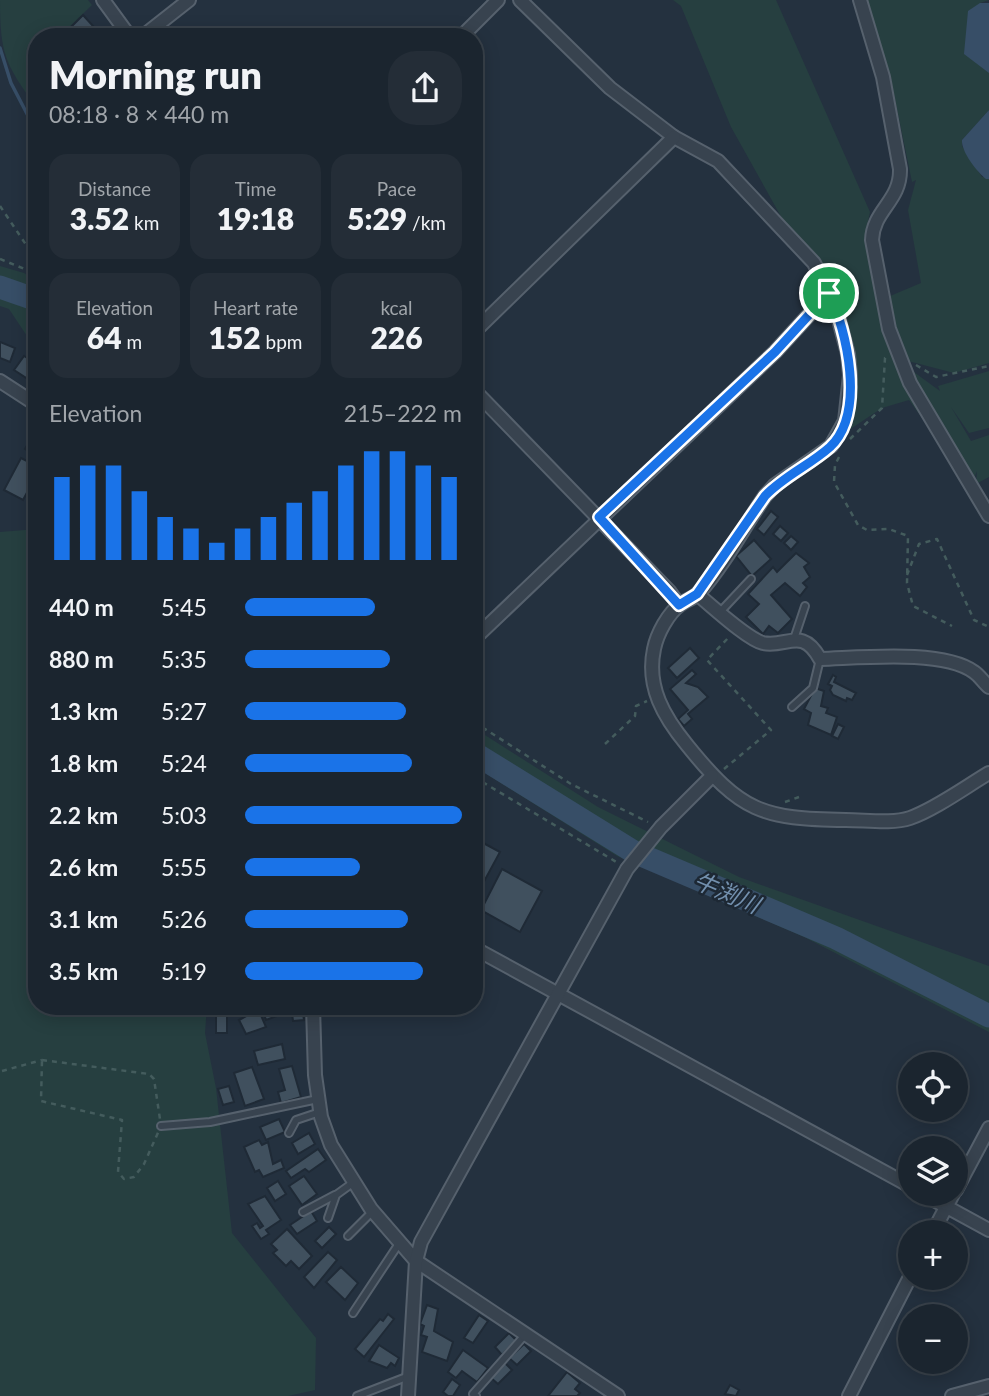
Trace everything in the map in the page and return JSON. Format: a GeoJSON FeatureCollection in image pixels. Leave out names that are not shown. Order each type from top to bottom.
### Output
{"type":"FeatureCollection","features":[{"type":"Feature","properties":{"kind":"street"},"geometry":{"type":"LineString","coordinates":[[103,0],[123,28]]}},
{"type":"Feature","properties":{"kind":"street"},"geometry":{"type":"LineString","coordinates":[[153,28],[189,0]]}},
{"type":"Feature","properties":{"kind":"street"},"geometry":{"type":"LineString","coordinates":[[470,28],[498,0]]}},
{"type":"Feature","properties":{"kind":"street"},"geometry":{"type":"LineString","coordinates":[[520,0],[610,88],[674,137],[718,161],[814,263],[843,328],[850,376],[845,421],[831,446],[775,485],[765,496],[697,594],[679,605],[654,646],[652,684],[656,697],[680,736],[739,799],[768,814],[793,820],[910,818],[989,773]]}},
{"type":"Feature","properties":{"kind":"street"},"geometry":{"type":"LineString","coordinates":[[860,0],[883,77],[900,169],[900,184],[876,221],[872,240],[889,329],[910,383],[989,516]]}},
{"type":"Feature","properties":{"kind":"street"},"geometry":{"type":"LineString","coordinates":[[483,323],[532,272],[674,137]]}},
{"type":"Feature","properties":{"kind":"street"},"geometry":{"type":"LineString","coordinates":[[483,630],[775,352],[829,293]]}},
{"type":"Feature","properties":{"kind":"street"},"geometry":{"type":"LineString","coordinates":[[0,381],[28,399]]}},
{"type":"Feature","properties":{"kind":"street"},"geometry":{"type":"LineString","coordinates":[[483,399],[599,517],[679,605]]}},
{"type":"Feature","properties":{"kind":"street"},"geometry":{"type":"LineString","coordinates":[[697,594],[721,611],[738,628],[764,643],[794,639],[814,648],[820,659],[933,658],[964,666],[976,673],[989,687]]}},
{"type":"Feature","properties":{"kind":"street"},"geometry":{"type":"LineString","coordinates":[[408,1396],[416,1261],[421,1242],[629,866],[659,830],[716,774]]}},
{"type":"Feature","properties":{"kind":"street"},"geometry":{"type":"LineString","coordinates":[[483,952],[898,1179]]}},
{"type":"Feature","properties":{"kind":"street"},"geometry":{"type":"LineString","coordinates":[[314,1015],[319,1106],[331,1145],[373,1211],[416,1261],[617,1396]]}},
{"type":"Feature","properties":{"kind":"street"},"geometry":{"type":"LineString","coordinates":[[968,1166],[989,1128]]}},
{"type":"Feature","properties":{"kind":"street"},"geometry":{"type":"LineString","coordinates":[[939,1220],[947,1206],[989,1230]]}},
{"type":"Feature","properties":{"kind":"street"},"geometry":{"type":"LineString","coordinates":[[849,1396],[903,1290]]}},
{"type":"Feature","properties":{"kind":"street"},"geometry":{"type":"LineString","coordinates":[[952,1396],[989,1386]]}},
{"type":"Feature","properties":{"kind":"lane"},"geometry":{"type":"LineString","coordinates":[[721,611],[751,579]]}},
{"type":"Feature","properties":{"kind":"lane"},"geometry":{"type":"LineString","coordinates":[[794,639],[805,607]]}},
{"type":"Feature","properties":{"kind":"lane"},"geometry":{"type":"LineString","coordinates":[[792,707],[813,688],[820,659]]}},
{"type":"Feature","properties":{"kind":"lane"},"geometry":{"type":"LineString","coordinates":[[161,1126],[210,1122],[319,1106]]}},
{"type":"Feature","properties":{"kind":"lane"},"geometry":{"type":"LineString","coordinates":[[289,1133],[296,1120],[319,1106]]}},
{"type":"Feature","properties":{"kind":"lane"},"geometry":{"type":"LineString","coordinates":[[303,1212],[354,1182]]}},
{"type":"Feature","properties":{"kind":"lane"},"geometry":{"type":"LineString","coordinates":[[328,1218],[336,1195]]}},
{"type":"Feature","properties":{"kind":"lane"},"geometry":{"type":"LineString","coordinates":[[348,1236],[373,1211]]}},
{"type":"Feature","properties":{"kind":"lane"},"geometry":{"type":"LineString","coordinates":[[353,1313],[400,1242]]}},
{"type":"Feature","properties":{"kind":"lane"},"geometry":{"type":"LineString","coordinates":[[473,1395],[526,1334]]}},
{"type":"Feature","properties":{"kind":"lane"},"geometry":{"type":"LineString","coordinates":[[357,1396],[409,1376]]}},
{"type":"Feature","properties":{"kind":"path"},"geometry":{"type":"LineString","coordinates":[[0,206],[28,248]]}},
{"type":"Feature","properties":{"kind":"path"},"geometry":{"type":"LineString","coordinates":[[0,260],[28,271]]}},
{"type":"Feature","properties":{"kind":"path"},"geometry":{"type":"LineString","coordinates":[[847,442],[882,408],[884,358],[898,352],[936,377],[989,366]]}},
{"type":"Feature","properties":{"kind":"path"},"geometry":{"type":"LineString","coordinates":[[841,454],[835,465],[834,482],[858,525],[867,530],[889,529],[908,536],[906,577],[913,606],[952,626]]}},
{"type":"Feature","properties":{"kind":"path"},"geometry":{"type":"LineString","coordinates":[[906,577],[919,544],[937,539],[974,620],[989,627]]}},
{"type":"Feature","properties":{"kind":"path"},"geometry":{"type":"LineString","coordinates":[[716,774],[771,730],[707,660],[738,628]]}},
{"type":"Feature","properties":{"kind":"path"},"geometry":{"type":"LineString","coordinates":[[605,744],[635,716],[636,706],[656,697]]}},
{"type":"Feature","properties":{"kind":"path"},"geometry":{"type":"LineString","coordinates":[[483,728],[571,784],[659,830]]}},
{"type":"Feature","properties":{"kind":"path"},"geometry":{"type":"LineString","coordinates":[[483,782],[629,866]]}},
{"type":"Feature","properties":{"kind":"path"},"geometry":{"type":"LineString","coordinates":[[772,803],[799,797]]}},
{"type":"Feature","properties":{"kind":"path"},"geometry":{"type":"LineString","coordinates":[[2,1071],[42,1060],[149,1073],[154,1079],[161,1126],[144,1164],[134,1177],[124,1179],[118,1172],[122,1121],[41,1101],[42,1060]]}},
{"type":"Feature","properties":{"kind":"green space"},"geometry":{"type":"Polygon","coordinates":[[[0,0],[88,0],[92,5],[68,28],[28,28],[28,95],[6,58],[1,33],[0,0]]]}},
{"type":"Feature","properties":{"kind":"green space"},"geometry":{"type":"Polygon","coordinates":[[[673,0],[776,0],[870,212],[865,235],[890,339],[907,367],[940,391],[938,386],[989,371],[989,428],[969,433],[951,407],[971,441],[989,435],[989,477],[976,484],[977,471],[971,486],[909,400],[882,408],[849,430],[841,324],[731,127],[681,6],[673,0]]]}},
{"type":"Feature","properties":{"kind":"green space"},"geometry":{"type":"Polygon","coordinates":[[[863,0],[989,0],[980,3],[989,63],[989,110],[962,140],[962,146],[982,177],[989,177],[989,363],[954,373],[908,361],[883,299],[921,283],[908,210],[916,180],[912,182],[890,75],[863,0]]]}},
{"type":"Feature","properties":{"kind":"green space"},"geometry":{"type":"Polygon","coordinates":[[[0,266],[28,275],[28,338],[9,309],[0,306],[0,266]]]}},
{"type":"Feature","properties":{"kind":"green space"},"geometry":{"type":"Polygon","coordinates":[[[28,530],[28,1015],[206,1015],[205,1033],[216,1088],[232,1233],[316,1338],[315,1390],[288,1396],[0,1396],[0,532],[28,530]]]}},
{"type":"Feature","properties":{"kind":"green space"},"geometry":{"type":"Polygon","coordinates":[[[483,734],[598,807],[739,877],[989,966],[989,1032],[804,937],[617,856],[483,772],[483,734]]]}},
{"type":"Feature","properties":{"kind":"water"},"geometry":{"type":"Polygon","coordinates":[[[980,3],[989,3],[989,73],[964,54],[968,11],[980,3]]]}},
{"type":"Feature","properties":{"kind":"water"},"geometry":{"type":"Polygon","coordinates":[[[989,110],[989,179],[986,179],[967,156],[962,140],[989,110]]]}},
{"type":"Feature","properties":{"kind":"building"},"geometry":{"type":"Polygon","coordinates":[[[83,15],[93,26],[74,28],[72,26],[83,15]]]}},
{"type":"Feature","properties":{"kind":"building"},"geometry":{"type":"Polygon","coordinates":[[[0,342],[15,348],[10,362],[0,358],[0,342]]]}},
{"type":"Feature","properties":{"kind":"building"},"geometry":{"type":"Polygon","coordinates":[[[24,356],[28,358],[28,379],[14,370],[24,356]]]}},
{"type":"Feature","properties":{"kind":"building"},"geometry":{"type":"Polygon","coordinates":[[[21,458],[28,462],[28,491],[23,500],[4,490],[21,458]]]}},
{"type":"Feature","properties":{"kind":"building"},"geometry":{"type":"Polygon","coordinates":[[[771,511],[778,517],[764,535],[757,529],[771,511]]]}},
{"type":"Feature","properties":{"kind":"building"},"geometry":{"type":"Polygon","coordinates":[[[780,526],[788,533],[781,541],[773,534],[780,526]]]}},
{"type":"Feature","properties":{"kind":"building"},"geometry":{"type":"Polygon","coordinates":[[[791,536],[798,542],[791,550],[784,543],[791,536]]]}},
{"type":"Feature","properties":{"kind":"building"},"geometry":{"type":"Polygon","coordinates":[[[754,540],[771,559],[752,576],[736,556],[754,540]]]}},
{"type":"Feature","properties":{"kind":"building"},"geometry":{"type":"Polygon","coordinates":[[[796,553],[809,563],[804,567],[810,577],[803,583],[807,587],[800,596],[785,583],[771,595],[792,619],[778,633],[769,626],[763,634],[746,617],[759,604],[748,594],[773,567],[777,572],[796,553]]]}},
{"type":"Feature","properties":{"kind":"building"},"geometry":{"type":"Polygon","coordinates":[[[690,648],[699,658],[677,678],[668,668],[690,648]]]}},
{"type":"Feature","properties":{"kind":"building"},"geometry":{"type":"Polygon","coordinates":[[[692,670],[696,674],[686,683],[698,687],[708,697],[688,714],[692,719],[684,726],[678,719],[688,710],[670,689],[692,670]]]}},
{"type":"Feature","properties":{"kind":"building"},"geometry":{"type":"Polygon","coordinates":[[[833,675],[836,677],[834,682],[856,693],[852,700],[847,698],[846,701],[833,695],[830,690],[832,686],[828,684],[833,675]]]}},
{"type":"Feature","properties":{"kind":"building"},"geometry":{"type":"Polygon","coordinates":[[[815,688],[824,691],[821,706],[828,708],[826,713],[837,717],[831,735],[808,725],[811,713],[804,709],[815,688]]]}},
{"type":"Feature","properties":{"kind":"building"},"geometry":{"type":"Polygon","coordinates":[[[838,724],[844,727],[838,739],[832,736],[838,724]]]}},
{"type":"Feature","properties":{"kind":"building"},"geometry":{"type":"Polygon","coordinates":[[[483,843],[500,852],[483,883],[483,843]]]}},
{"type":"Feature","properties":{"kind":"building"},"geometry":{"type":"Polygon","coordinates":[[[502,869],[542,891],[520,932],[483,911],[502,869]]]}},
{"type":"Feature","properties":{"kind":"building"},"geometry":{"type":"Polygon","coordinates":[[[216,1015],[227,1015],[227,1033],[216,1033],[216,1015]]]}},
{"type":"Feature","properties":{"kind":"building"},"geometry":{"type":"Polygon","coordinates":[[[248,1015],[261,1015],[266,1027],[246,1034],[239,1020],[248,1015]]]}},
{"type":"Feature","properties":{"kind":"building"},"geometry":{"type":"Polygon","coordinates":[[[264,1015],[279,1015],[266,1020],[264,1015]]]}},
{"type":"Feature","properties":{"kind":"building"},"geometry":{"type":"Polygon","coordinates":[[[292,1015],[303,1015],[304,1020],[293,1021],[292,1015]]]}},
{"type":"Feature","properties":{"kind":"building"},"geometry":{"type":"Polygon","coordinates":[[[282,1044],[285,1059],[258,1065],[254,1051],[282,1044]]]}},
{"type":"Feature","properties":{"kind":"building"},"geometry":{"type":"Polygon","coordinates":[[[292,1066],[301,1097],[281,1103],[278,1092],[285,1090],[279,1069],[292,1066]]]}},
{"type":"Feature","properties":{"kind":"building"},"geometry":{"type":"Polygon","coordinates":[[[252,1067],[264,1099],[245,1106],[234,1073],[252,1067]]]}},
{"type":"Feature","properties":{"kind":"building"},"geometry":{"type":"Polygon","coordinates":[[[229,1086],[234,1102],[223,1105],[218,1089],[229,1086]]]}},
{"type":"Feature","properties":{"kind":"building"},"geometry":{"type":"Polygon","coordinates":[[[279,1119],[285,1132],[266,1140],[260,1127],[279,1119]]]}},
{"type":"Feature","properties":{"kind":"building"},"geometry":{"type":"Polygon","coordinates":[[[309,1133],[315,1144],[298,1154],[292,1143],[309,1133]]]}},
{"type":"Feature","properties":{"kind":"building"},"geometry":{"type":"Polygon","coordinates":[[[259,1140],[262,1145],[268,1142],[273,1164],[281,1160],[284,1168],[263,1177],[259,1170],[255,1172],[244,1147],[259,1140]]]}},
{"type":"Feature","properties":{"kind":"building"},"geometry":{"type":"Polygon","coordinates":[[[318,1149],[326,1160],[309,1172],[305,1169],[291,1178],[286,1171],[318,1149]]]}},
{"type":"Feature","properties":{"kind":"building"},"geometry":{"type":"Polygon","coordinates":[[[304,1176],[317,1194],[302,1205],[289,1186],[304,1176]]]}},
{"type":"Feature","properties":{"kind":"building"},"geometry":{"type":"Polygon","coordinates":[[[278,1181],[286,1194],[275,1201],[267,1188],[278,1181]]]}},
{"type":"Feature","properties":{"kind":"building"},"geometry":{"type":"Polygon","coordinates":[[[265,1196],[281,1220],[266,1230],[269,1234],[261,1239],[252,1226],[257,1223],[260,1228],[263,1226],[248,1204],[265,1196]]]}},
{"type":"Feature","properties":{"kind":"building"},"geometry":{"type":"Polygon","coordinates":[[[311,1211],[317,1221],[297,1234],[290,1225],[311,1211]]]}},
{"type":"Feature","properties":{"kind":"building"},"geometry":{"type":"Polygon","coordinates":[[[329,1227],[336,1234],[322,1248],[315,1241],[329,1227]]]}},
{"type":"Feature","properties":{"kind":"building"},"geometry":{"type":"Polygon","coordinates":[[[287,1229],[312,1256],[299,1269],[291,1261],[286,1266],[273,1253],[277,1250],[271,1244],[287,1229]]]}},
{"type":"Feature","properties":{"kind":"building"},"geometry":{"type":"Polygon","coordinates":[[[328,1252],[337,1260],[314,1288],[304,1277],[328,1252]]]}},
{"type":"Feature","properties":{"kind":"building"},"geometry":{"type":"Polygon","coordinates":[[[341,1267],[358,1283],[345,1300],[326,1282],[341,1267]]]}},
{"type":"Feature","properties":{"kind":"building"},"geometry":{"type":"Polygon","coordinates":[[[427,1305],[438,1309],[434,1331],[453,1342],[447,1361],[422,1352],[427,1337],[421,1335],[424,1326],[420,1324],[427,1305]]]}},
{"type":"Feature","properties":{"kind":"building"},"geometry":{"type":"Polygon","coordinates":[[[388,1314],[394,1319],[364,1357],[355,1349],[380,1319],[383,1321],[388,1314]]]}},
{"type":"Feature","properties":{"kind":"building"},"geometry":{"type":"Polygon","coordinates":[[[479,1315],[488,1321],[473,1343],[464,1338],[479,1315]]]}},
{"type":"Feature","properties":{"kind":"building"},"geometry":{"type":"Polygon","coordinates":[[[509,1333],[516,1340],[502,1355],[495,1347],[509,1333]]]}},
{"type":"Feature","properties":{"kind":"building"},"geometry":{"type":"Polygon","coordinates":[[[524,1344],[531,1351],[517,1365],[509,1358],[524,1344]]]}},
{"type":"Feature","properties":{"kind":"building"},"geometry":{"type":"Polygon","coordinates":[[[379,1345],[399,1358],[395,1366],[391,1363],[387,1368],[369,1361],[379,1345]]]}},
{"type":"Feature","properties":{"kind":"building"},"geometry":{"type":"Polygon","coordinates":[[[463,1350],[488,1368],[477,1382],[462,1371],[456,1378],[448,1372],[463,1350]]]}},
{"type":"Feature","properties":{"kind":"building"},"geometry":{"type":"Polygon","coordinates":[[[505,1363],[512,1370],[498,1384],[490,1377],[505,1363]]]}},
{"type":"Feature","properties":{"kind":"building"},"geometry":{"type":"Polygon","coordinates":[[[567,1372],[580,1383],[575,1389],[580,1393],[577,1396],[548,1396],[567,1372]]]}},
{"type":"Feature","properties":{"kind":"building"},"geometry":{"type":"Polygon","coordinates":[[[452,1379],[460,1385],[453,1396],[448,1396],[443,1392],[452,1379]]]}},
{"type":"Feature","properties":{"kind":"building"},"geometry":{"type":"Polygon","coordinates":[[[730,1385],[739,1390],[736,1396],[725,1394],[730,1385]]]}},
{"type":"Feature","properties":{"kind":"waterway"},"geometry":{"type":"LineString","coordinates":[[0,48],[11,83],[28,116]]}},
{"type":"Feature","properties":{"kind":"waterway","name":"牛渕川"},"geometry":{"type":"LineString","coordinates":[[0,287],[28,297]]}},
{"type":"Feature","properties":{"kind":"waterway","name":"牛渕川"},"geometry":{"type":"LineString","coordinates":[[483,759],[634,852],[836,938],[989,1016]]}},
{"type":"Feature","properties":{"kind":"route"},"geometry":{"type":"LineString","coordinates":[[829,293],[843,328],[848,354],[850,376],[845,421],[831,446],[775,485],[765,496],[697,594],[679,605],[599,517],[775,352],[829,293]]}}]}
